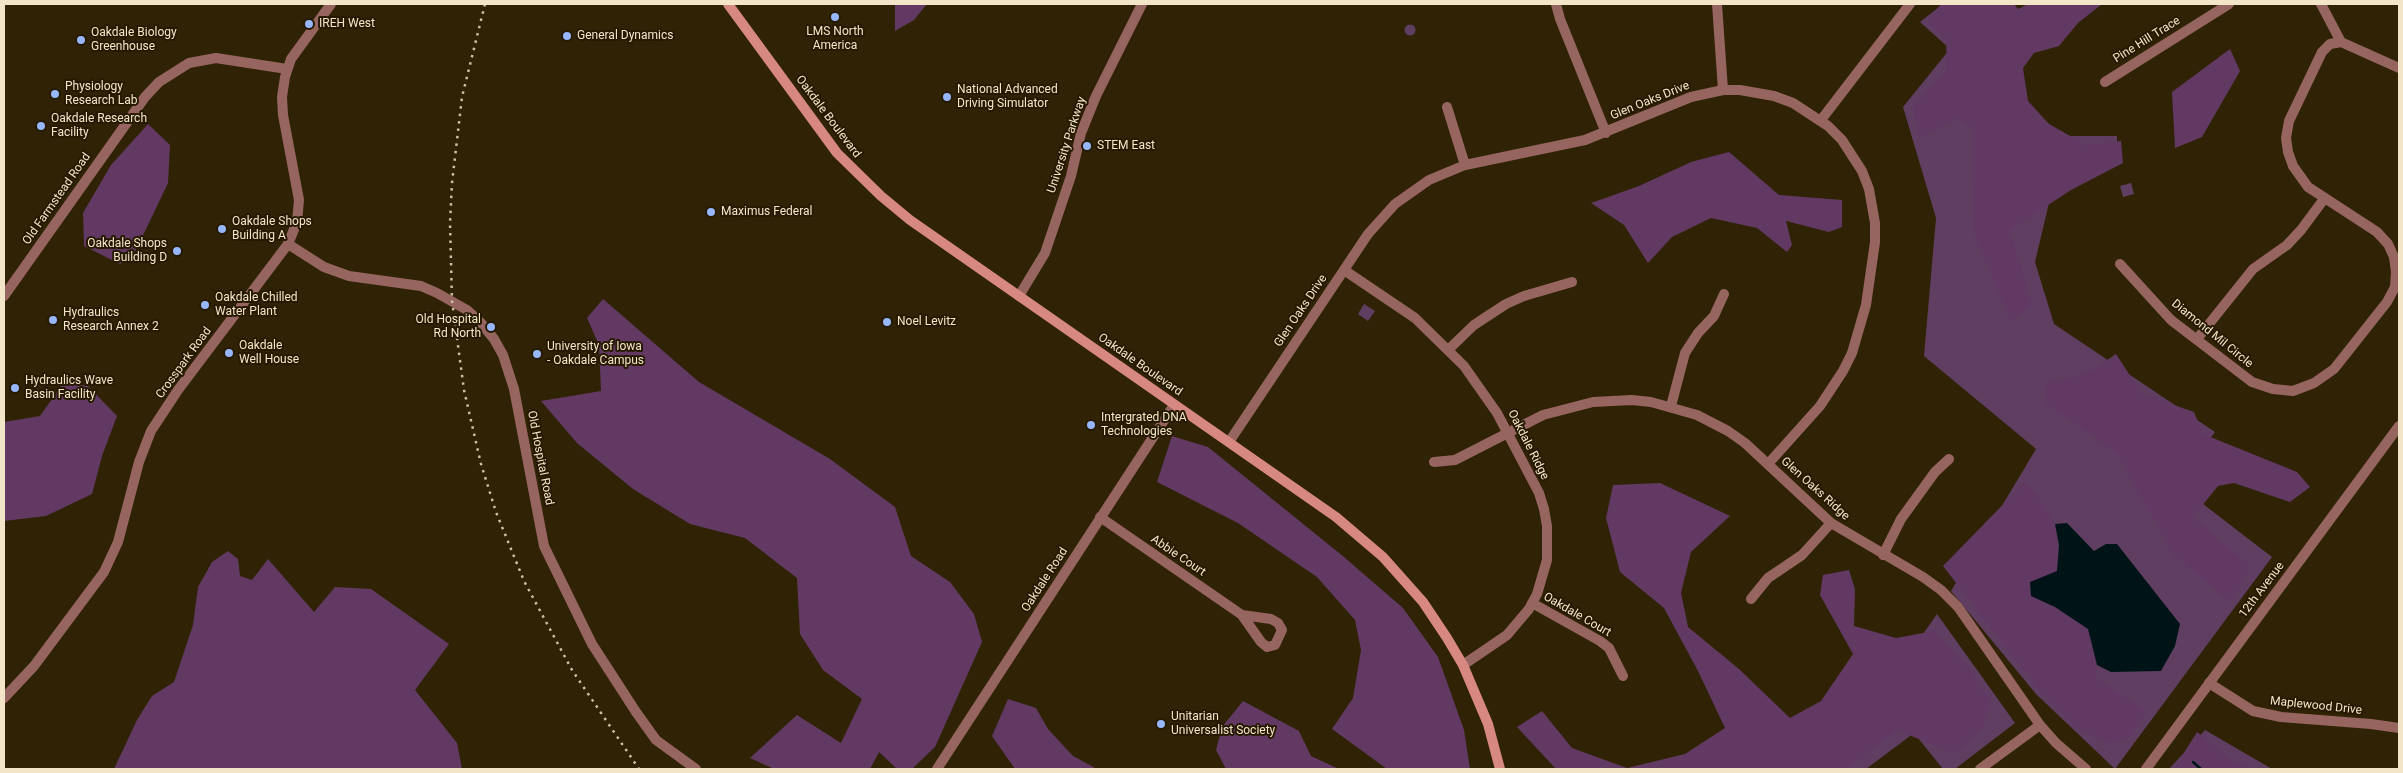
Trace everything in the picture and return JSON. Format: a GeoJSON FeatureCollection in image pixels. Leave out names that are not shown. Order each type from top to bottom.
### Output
{"type":"FeatureCollection","features":[{"type":"Feature","properties":{"kind":"main road","name":"Oakdale Boulevard"},"geometry":{"type":"LineString","coordinates":[[728,4],[848,165],[910,220],[1336,517],[1383,557],[1423,602],[1463,665],[1488,724],[1500,769]]}},
{"type":"Feature","properties":{"kind":"street","name":"Crosspark Road"},"geometry":{"type":"LineString","coordinates":[[4,698],[34,666],[104,572],[118,542],[138,462],[151,431],[178,390],[288,244],[297,222],[299,200],[283,115],[282,97],[287,69],[291,59],[331,4]]}},
{"type":"Feature","properties":{"kind":"street","name":"University Parkway"},"geometry":{"type":"LineString","coordinates":[[1019,296],[1044,253],[1071,174],[1081,134],[1096,96],[1142,4]]}},
{"type":"Feature","properties":{"kind":"street"},"geometry":{"type":"LineString","coordinates":[[1556,4],[1560,19],[1606,133]]}},
{"type":"Feature","properties":{"kind":"street"},"geometry":{"type":"LineString","coordinates":[[1717,4],[1723,90]]}},
{"type":"Feature","properties":{"kind":"street"},"geometry":{"type":"LineString","coordinates":[[1821,120],[1910,4]]}},
{"type":"Feature","properties":{"kind":"street","name":"Pine Hill Trace"},"geometry":{"type":"LineString","coordinates":[[2105,82],[2228,4]]}},
{"type":"Feature","properties":{"kind":"street"},"geometry":{"type":"LineString","coordinates":[[2321,4],[2341,42],[2399,68]]}},
{"type":"Feature","properties":{"kind":"street","name":"Diamond Mil Circle"},"geometry":{"type":"LineString","coordinates":[[2120,264],[2171,320],[2252,382],[2273,389],[2294,391],[2314,383],[2334,369],[2387,302],[2395,287],[2396,272],[2394,257],[2388,244],[2377,232],[2308,188],[2293,166],[2288,152],[2286,138],[2289,120],[2322,52],[2330,44],[2341,42]]}},
{"type":"Feature","properties":{"kind":"street","name":"Old Farmstead Road"},"geometry":{"type":"LineString","coordinates":[[4,296],[145,97],[159,82],[189,63],[216,58],[287,69]]}},
{"type":"Feature","properties":{"kind":"street","name":"Glen Oaks Drive"},"geometry":{"type":"LineString","coordinates":[[1229,442],[1368,234],[1395,204],[1429,180],[1464,165],[1563,146],[1606,133],[1691,97],[1723,90],[1755,92],[1774,96],[1793,103],[1821,120],[1842,140],[1853,155],[1869,189],[1875,223],[1875,242],[1866,305],[1852,353],[1833,389],[1768,464]]}},
{"type":"Feature","properties":{"kind":"street"},"geometry":{"type":"LineString","coordinates":[[1446,107],[1464,165]]}},
{"type":"Feature","properties":{"kind":"street"},"geometry":{"type":"LineString","coordinates":[[2197,339],[2252,269],[2287,244],[2301,230],[2324,199]]}},
{"type":"Feature","properties":{"kind":"street","name":"Old Hospital Road"},"geometry":{"type":"LineString","coordinates":[[288,244],[324,267],[349,276],[421,286],[437,293],[467,310],[494,339],[503,355],[514,388],[547,554],[592,644],[636,712],[656,740],[696,769]]}},
{"type":"Feature","properties":{"kind":"street","name":"Oakdale Ridge"},"geometry":{"type":"LineString","coordinates":[[1344,270],[1403,308],[1449,349],[1485,393],[1539,493],[1547,526],[1547,560],[1543,577],[1532,603],[1507,635],[1463,665]]}},
{"type":"Feature","properties":{"kind":"street"},"geometry":{"type":"LineString","coordinates":[[1449,349],[1474,325],[1506,304],[1524,296],[1572,282]]}},
{"type":"Feature","properties":{"kind":"street"},"geometry":{"type":"LineString","coordinates":[[1670,406],[1685,352],[1698,332],[1714,316],[1724,294]]}},
{"type":"Feature","properties":{"kind":"street","name":"Glen Oaks Ridge"},"geometry":{"type":"LineString","coordinates":[[1434,462],[1455,460],[1557,410],[1593,402],[1632,400],[1670,406],[1697,415],[1745,443],[1830,523],[1923,577],[1941,590],[1958,607],[2040,725],[2061,748],[2086,769]]}},
{"type":"Feature","properties":{"kind":"street","name":"Oakdale Road"},"geometry":{"type":"LineString","coordinates":[[937,769],[1174,405]]}},
{"type":"Feature","properties":{"kind":"street","name":"12th Avenue"},"geometry":{"type":"LineString","coordinates":[[2146,769],[2399,426]]}},
{"type":"Feature","properties":{"kind":"street"},"geometry":{"type":"LineString","coordinates":[[1883,555],[1901,520],[1935,472],[1949,459]]}},
{"type":"Feature","properties":{"kind":"street","name":"Abbie Court"},"geometry":{"type":"LineString","coordinates":[[1100,518],[1242,615]]}},
{"type":"Feature","properties":{"kind":"street"},"geometry":{"type":"LineString","coordinates":[[1751,599],[1768,578],[1802,555],[1830,523]]}},
{"type":"Feature","properties":{"kind":"street","name":"Oakdale Court"},"geometry":{"type":"LineString","coordinates":[[1532,603],[1610,648],[1623,676]]}},
{"type":"Feature","properties":{"kind":"street","name":"Maplewood Drive"},"geometry":{"type":"LineString","coordinates":[[2209,683],[2253,711],[2282,718],[2371,724],[2399,728]]}},
{"type":"Feature","properties":{"kind":"street"},"geometry":{"type":"LineString","coordinates":[[1980,769],[2040,725]]}},
{"type":"Feature","properties":{"kind":"shaded area"},"geometry":{"type":"Polygon","coordinates":[[[895,4],[927,4],[914,20],[895,31],[895,4]]]}},
{"type":"Feature","properties":{"kind":"shaded area"},"geometry":{"type":"Polygon","coordinates":[[[1941,4],[2014,4],[2018,9],[2028,4],[2102,4],[2078,23],[2059,46],[2034,53],[2023,68],[2028,101],[2049,124],[2086,145],[2121,141],[2123,163],[2071,190],[2010,230],[2032,305],[2012,322],[1975,238],[1972,128],[1958,117],[1919,139],[1913,106],[1947,70],[1946,38],[1927,23],[1941,4]]]}},
{"type":"Feature","properties":{"kind":"shaded area"},"geometry":{"type":"Polygon","coordinates":[[[1943,4],[2013,84],[2042,136],[2117,136],[2117,159],[2053,186],[2035,262],[2054,324],[2215,432],[2177,484],[2272,557],[2115,769],[2036,694],[1951,591],[2036,449],[1924,356],[1936,218],[1903,107],[1950,49],[1920,22],[1943,4]]]}},
{"type":"Feature","properties":{"kind":"shaded area"},"geometry":{"type":"Polygon","coordinates":[[[1410,24],[1416,30],[1410,36],[1404,30],[1410,24]]]}},
{"type":"Feature","properties":{"kind":"shaded area"},"geometry":{"type":"Polygon","coordinates":[[[2230,49],[2240,71],[2202,137],[2175,148],[2172,92],[2230,49]]]}},
{"type":"Feature","properties":{"kind":"shaded area"},"geometry":{"type":"Polygon","coordinates":[[[148,124],[170,145],[168,183],[136,250],[120,264],[84,246],[83,213],[111,165],[148,124]]]}},
{"type":"Feature","properties":{"kind":"shaded area"},"geometry":{"type":"Polygon","coordinates":[[[1729,152],[1779,195],[1842,200],[1842,227],[1829,232],[1786,221],[1792,245],[1787,252],[1757,228],[1711,218],[1672,237],[1648,263],[1624,225],[1591,203],[1639,186],[1691,162],[1729,152]]]}},
{"type":"Feature","properties":{"kind":"shaded area"},"geometry":{"type":"Polygon","coordinates":[[[2131,183],[2134,194],[2123,197],[2120,186],[2131,183]]]}},
{"type":"Feature","properties":{"kind":"shaded area"},"geometry":{"type":"Polygon","coordinates":[[[603,299],[699,382],[830,459],[895,507],[911,556],[950,582],[974,614],[982,642],[935,747],[912,769],[897,769],[879,752],[870,769],[774,769],[750,758],[797,715],[841,743],[862,699],[823,670],[800,634],[797,578],[745,538],[690,524],[633,489],[577,443],[541,401],[601,391],[599,345],[587,318],[603,299]]]}},
{"type":"Feature","properties":{"kind":"shaded area"},"geometry":{"type":"Polygon","coordinates":[[[1364,304],[1375,311],[1368,321],[1358,314],[1364,304]]]}},
{"type":"Feature","properties":{"kind":"shaded area"},"geometry":{"type":"Polygon","coordinates":[[[2116,354],[2142,394],[2194,412],[2203,434],[2297,472],[2310,487],[2290,502],[2234,483],[2218,486],[2193,517],[2251,567],[2231,603],[2172,553],[2116,452],[2045,403],[2047,384],[2086,374],[2116,354]]]}},
{"type":"Feature","properties":{"kind":"shaded area"},"geometry":{"type":"Polygon","coordinates":[[[64,382],[88,386],[117,416],[102,456],[92,494],[46,516],[4,521],[4,422],[40,416],[64,382]]]}},
{"type":"Feature","properties":{"kind":"shaded area"},"geometry":{"type":"Polygon","coordinates":[[[1172,436],[1208,447],[1344,557],[1403,608],[1438,657],[1464,730],[1470,769],[1387,769],[1332,729],[1353,698],[1361,650],[1355,620],[1317,577],[1238,523],[1157,482],[1172,436]]]}},
{"type":"Feature","properties":{"kind":"shaded area"},"geometry":{"type":"Polygon","coordinates":[[[2025,482],[2036,494],[2055,524],[2059,545],[2057,571],[2030,582],[2031,595],[2055,607],[2088,629],[2097,665],[2095,677],[2146,711],[2130,737],[2106,743],[2078,729],[2040,692],[1943,566],[2025,482]]]}},
{"type":"Feature","properties":{"kind":"shaded area"},"geometry":{"type":"Polygon","coordinates":[[[1660,483],[1730,516],[1691,552],[1681,593],[1688,627],[1739,669],[1790,718],[1821,701],[1853,654],[1820,595],[1823,575],[1849,570],[1855,589],[1854,626],[1896,638],[1934,631],[1969,668],[1991,702],[1984,726],[1955,754],[1897,730],[1847,769],[1556,769],[1517,727],[1542,711],[1572,748],[1627,768],[1685,754],[1725,728],[1698,671],[1664,608],[1620,572],[1606,518],[1613,485],[1660,483]]]}},
{"type":"Feature","properties":{"kind":"shaded area"},"geometry":{"type":"Polygon","coordinates":[[[2067,523],[2094,551],[2106,544],[2117,544],[2180,624],[2175,646],[2161,671],[2111,672],[2097,665],[2088,629],[2055,607],[2031,596],[2030,582],[2057,571],[2059,545],[2055,524],[2067,523]]]}},
{"type":"Feature","properties":{"kind":"shaded area"},"geometry":{"type":"Polygon","coordinates":[[[228,551],[238,559],[240,576],[252,580],[268,559],[314,612],[335,587],[371,589],[449,644],[415,690],[457,743],[462,769],[114,769],[137,720],[152,696],[174,682],[193,625],[198,587],[212,562],[228,551]]]}},
{"type":"Feature","properties":{"kind":"shaded area"},"geometry":{"type":"Polygon","coordinates":[[[1937,614],[2015,723],[1955,769],[1943,769],[1914,733],[1866,769],[1829,769],[1937,614]]]}},
{"type":"Feature","properties":{"kind":"shaded area"},"geometry":{"type":"Polygon","coordinates":[[[1008,699],[1036,708],[1048,729],[1073,756],[1097,769],[1015,769],[992,736],[1008,699]]]}},
{"type":"Feature","properties":{"kind":"shaded area"},"geometry":{"type":"Polygon","coordinates":[[[1243,701],[1299,731],[1311,756],[1339,769],[1226,769],[1216,750],[1222,727],[1243,701]]]}},
{"type":"Feature","properties":{"kind":"shaded area"},"geometry":{"type":"Polygon","coordinates":[[[2205,730],[2272,769],[2169,769],[2205,730]]]}},
{"type":"Feature","properties":{"kind":"shaded area"},"geometry":{"type":"Polygon","coordinates":[[[2197,732],[2231,760],[2248,769],[2174,769],[2197,732]]]}},
{"type":"Feature","properties":{"kind":"waterway"},"geometry":{"type":"LineString","coordinates":[[2193,762],[2201,769]]}},
{"type":"Feature","properties":{"kind":"railway"},"geometry":{"type":"LineString","coordinates":[[485,4],[462,97],[452,183],[450,223],[452,301],[464,390],[481,464],[496,512],[524,581],[572,670],[639,769]]}},
{"type":"Feature","properties":{"kind":"place","name":"LMS North America"},"geometry":{"type":"Point","coordinates":[835,17]}},
{"type":"Feature","properties":{"kind":"place","name":"IREH West"},"geometry":{"type":"Point","coordinates":[309,24]}},
{"type":"Feature","properties":{"kind":"place","name":"General Dynamics"},"geometry":{"type":"Point","coordinates":[567,36]}},
{"type":"Feature","properties":{"kind":"place","name":"Oakdale Biology Greenhouse"},"geometry":{"type":"Point","coordinates":[81,40]}},
{"type":"Feature","properties":{"kind":"place","name":"Physiology Research Lab"},"geometry":{"type":"Point","coordinates":[55,94]}},
{"type":"Feature","properties":{"kind":"place","name":"National Advanced Driving Simulator"},"geometry":{"type":"Point","coordinates":[947,97]}},
{"type":"Feature","properties":{"kind":"place","name":"Oakdale Research Facility"},"geometry":{"type":"Point","coordinates":[41,126]}},
{"type":"Feature","properties":{"kind":"place","name":"STEM East"},"geometry":{"type":"Point","coordinates":[1087,146]}},
{"type":"Feature","properties":{"kind":"place","name":"Maximus Federal"},"geometry":{"type":"Point","coordinates":[711,212]}},
{"type":"Feature","properties":{"kind":"place","name":"Oakdale Shops Building A"},"geometry":{"type":"Point","coordinates":[222,229]}},
{"type":"Feature","properties":{"kind":"place","name":"Oakdale Shops Building D"},"geometry":{"type":"Point","coordinates":[177,251]}},
{"type":"Feature","properties":{"kind":"place","name":"Oakdale Chilled Water Plant"},"geometry":{"type":"Point","coordinates":[205,305]}},
{"type":"Feature","properties":{"kind":"place","name":"Hydraulics Research Annex 2"},"geometry":{"type":"Point","coordinates":[53,320]}},
{"type":"Feature","properties":{"kind":"place","name":"Noel Levitz"},"geometry":{"type":"Point","coordinates":[887,322]}},
{"type":"Feature","properties":{"kind":"place","name":"Old Hospital Rd North"},"geometry":{"type":"Point","coordinates":[491,327]}},
{"type":"Feature","properties":{"kind":"place","name":"Oakdale Well House"},"geometry":{"type":"Point","coordinates":[229,353]}},
{"type":"Feature","properties":{"kind":"place","name":"University of Iowa - Oakdale Campus"},"geometry":{"type":"Point","coordinates":[537,354]}},
{"type":"Feature","properties":{"kind":"place","name":"Hydraulics Wave Basin Facility"},"geometry":{"type":"Point","coordinates":[15,388]}},
{"type":"Feature","properties":{"kind":"place","name":"Intergrated DNA Technologies"},"geometry":{"type":"Point","coordinates":[1091,425]}},
{"type":"Feature","properties":{"kind":"place","name":"Unitarian Universalist Society"},"geometry":{"type":"Point","coordinates":[1161,724]}}]}
